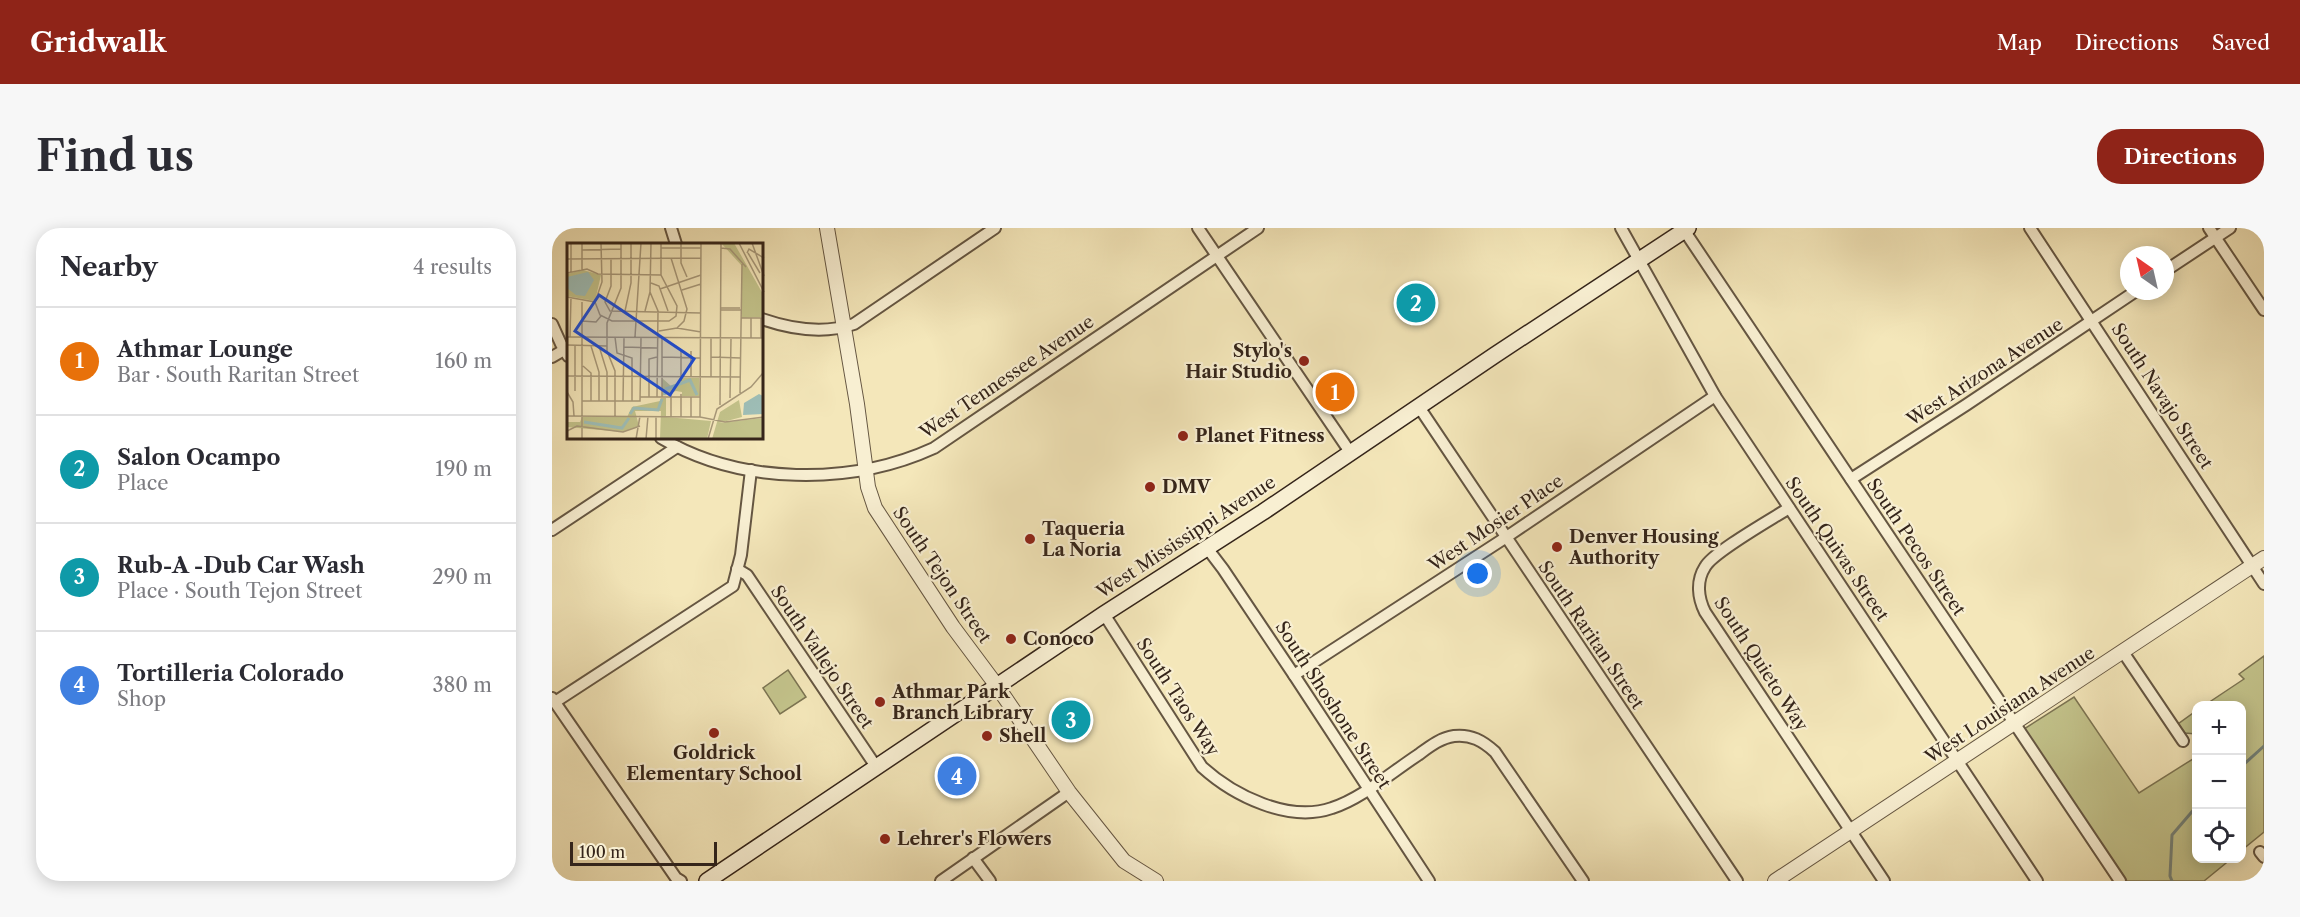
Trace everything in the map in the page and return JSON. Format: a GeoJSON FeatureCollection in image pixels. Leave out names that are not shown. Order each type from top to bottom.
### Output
{"type":"FeatureCollection","features":[{"type":"Feature","properties":{"kind":"main road","name":"West Mississippi Avenue"},"geometry":{"type":"LineString","coordinates":[[707,881],[1104,614],[1686,229]]}},
{"type":"Feature","properties":{"kind":"street","name":"South Tejon Street"},"geometry":{"type":"LineString","coordinates":[[827,228],[871,501],[953,627],[997,686],[1069,792],[1124,861],[1156,881]]}},
{"type":"Feature","properties":{"kind":"street"},"geometry":{"type":"LineString","coordinates":[[764,320],[788,328],[844,327],[865,318],[995,228]]}},
{"type":"Feature","properties":{"kind":"street"},"geometry":{"type":"LineString","coordinates":[[1198,228],[1350,452]]}},
{"type":"Feature","properties":{"kind":"street","name":"West Tennessee Avenue"},"geometry":{"type":"LineString","coordinates":[[751,470],[795,475],[866,469],[899,461],[934,448],[1258,228]]}},
{"type":"Feature","properties":{"kind":"street","name":"South Quivas Street"},"geometry":{"type":"LineString","coordinates":[[1621,228],[1714,396],[2037,881]]}},
{"type":"Feature","properties":{"kind":"street","name":"South Navajo Street"},"geometry":{"type":"LineString","coordinates":[[2030,228],[2259,562],[2264,584]]}},
{"type":"Feature","properties":{"kind":"street"},"geometry":{"type":"LineString","coordinates":[[2209,228],[2264,310]]}},
{"type":"Feature","properties":{"kind":"street"},"geometry":{"type":"LineString","coordinates":[[2174,266],[2230,228]]}},
{"type":"Feature","properties":{"kind":"street","name":"South Pecos Street"},"geometry":{"type":"LineString","coordinates":[[1686,229],[2120,881]]}},
{"type":"Feature","properties":{"kind":"street","name":"West Arizona Avenue"},"geometry":{"type":"LineString","coordinates":[[1851,479],[2122,300]]}},
{"type":"Feature","properties":{"kind":"street"},"geometry":{"type":"LineString","coordinates":[[552,324],[566,353],[552,357]]}},
{"type":"Feature","properties":{"kind":"street","name":"West Mosier Place"},"geometry":{"type":"LineString","coordinates":[[1294,675],[1505,538],[1714,396]]}},
{"type":"Feature","properties":{"kind":"street","name":"South Raritan Street"},"geometry":{"type":"LineString","coordinates":[[1419,406],[1505,538],[1737,881]]}},
{"type":"Feature","properties":{"kind":"street"},"geometry":{"type":"LineString","coordinates":[[665,440],[729,467],[751,470],[741,555],[733,586],[554,699],[676,878],[681,881]]}},
{"type":"Feature","properties":{"kind":"street"},"geometry":{"type":"LineString","coordinates":[[552,530],[677,447]]}},
{"type":"Feature","properties":{"kind":"street","name":"South Quieto Way"},"geometry":{"type":"LineString","coordinates":[[1790,508],[1711,559],[1701,575],[1700,602],[1884,881]]}},
{"type":"Feature","properties":{"kind":"street","name":"South Shoshone Street"},"geometry":{"type":"LineString","coordinates":[[1207,548],[1294,675],[1429,881]]}},
{"type":"Feature","properties":{"kind":"street","name":"West Louisiana Avenue"},"geometry":{"type":"LineString","coordinates":[[1775,881],[2259,562]]}},
{"type":"Feature","properties":{"kind":"street","name":"South Vallejo Street"},"geometry":{"type":"LineString","coordinates":[[737,569],[747,575],[877,768]]}},
{"type":"Feature","properties":{"kind":"street","name":"South Taos Way"},"geometry":{"type":"LineString","coordinates":[[1104,614],[1193,755],[1216,778],[1264,804],[1291,812],[1312,813],[1333,808],[1368,789],[1443,739],[1462,736],[1479,739],[1495,752],[1583,881]]}},
{"type":"Feature","properties":{"kind":"street"},"geometry":{"type":"LineString","coordinates":[[2123,652],[2183,741]]}},
{"type":"Feature","properties":{"kind":"street"},"geometry":{"type":"LineString","coordinates":[[941,881],[1069,792]]}},
{"type":"Feature","properties":{"kind":"street"},"geometry":{"type":"LineString","coordinates":[[973,858],[990,881]]}},
{"type":"Feature","properties":{"kind":"green space"},"geometry":{"type":"Polygon","coordinates":[[[2264,656],[2264,832],[2246,847],[2246,701],[2211,701],[2244,679],[2239,674],[2264,656]]]}},
{"type":"Feature","properties":{"kind":"green space"},"geometry":{"type":"Polygon","coordinates":[[[788,670],[806,697],[780,714],[763,688],[788,670]]]}},
{"type":"Feature","properties":{"kind":"green space"},"geometry":{"type":"Polygon","coordinates":[[[2074,697],[2139,793],[2192,760],[2192,863],[2226,863],[2204,881],[2127,881],[2024,729],[2074,697]]]}},
{"type":"Feature","properties":{"kind":"green space"},"geometry":{"type":"Polygon","coordinates":[[[2192,714],[2192,734],[2185,733],[2178,724],[2192,714]]]}},
{"type":"Feature","properties":{"kind":"waterway"},"geometry":{"type":"LineString","coordinates":[[2246,762],[2264,746]]}},
{"type":"Feature","properties":{"kind":"waterway"},"geometry":{"type":"LineString","coordinates":[[2172,881],[2170,876],[2172,835],[2194,809]]}},
{"type":"Feature","properties":{"kind":"place","name":"Salon Ocampo"},"geometry":{"type":"Point","coordinates":[1416,303]}},
{"type":"Feature","properties":{"kind":"place","name":"Stylo's Hair Studio"},"geometry":{"type":"Point","coordinates":[1304,361]}},
{"type":"Feature","properties":{"kind":"place","name":"Athmar Lounge"},"geometry":{"type":"Point","coordinates":[1335,392]}},
{"type":"Feature","properties":{"kind":"place","name":"Planet Fitness"},"geometry":{"type":"Point","coordinates":[1183,436]}},
{"type":"Feature","properties":{"kind":"place","name":"DMV"},"geometry":{"type":"Point","coordinates":[1150,487]}},
{"type":"Feature","properties":{"kind":"place","name":"Taqueria La Noria"},"geometry":{"type":"Point","coordinates":[1030,539]}},
{"type":"Feature","properties":{"kind":"place","name":"Denver Housing Authority"},"geometry":{"type":"Point","coordinates":[1557,547]}},
{"type":"Feature","properties":{"kind":"place","name":"Conoco"},"geometry":{"type":"Point","coordinates":[1011,639]}},
{"type":"Feature","properties":{"kind":"place","name":"Athmar Park Branch Library"},"geometry":{"type":"Point","coordinates":[880,702]}},
{"type":"Feature","properties":{"kind":"place","name":"Rub-A -Dub Car Wash"},"geometry":{"type":"Point","coordinates":[1071,720]}},
{"type":"Feature","properties":{"kind":"place","name":"Goldrick Elementary School"},"geometry":{"type":"Point","coordinates":[714,733]}},
{"type":"Feature","properties":{"kind":"place","name":"Shell"},"geometry":{"type":"Point","coordinates":[987,736]}},
{"type":"Feature","properties":{"kind":"place","name":"Tortilleria Colorado"},"geometry":{"type":"Point","coordinates":[957,776]}},
{"type":"Feature","properties":{"kind":"place","name":"Lehrer's Flowers"},"geometry":{"type":"Point","coordinates":[885,839]}}]}
